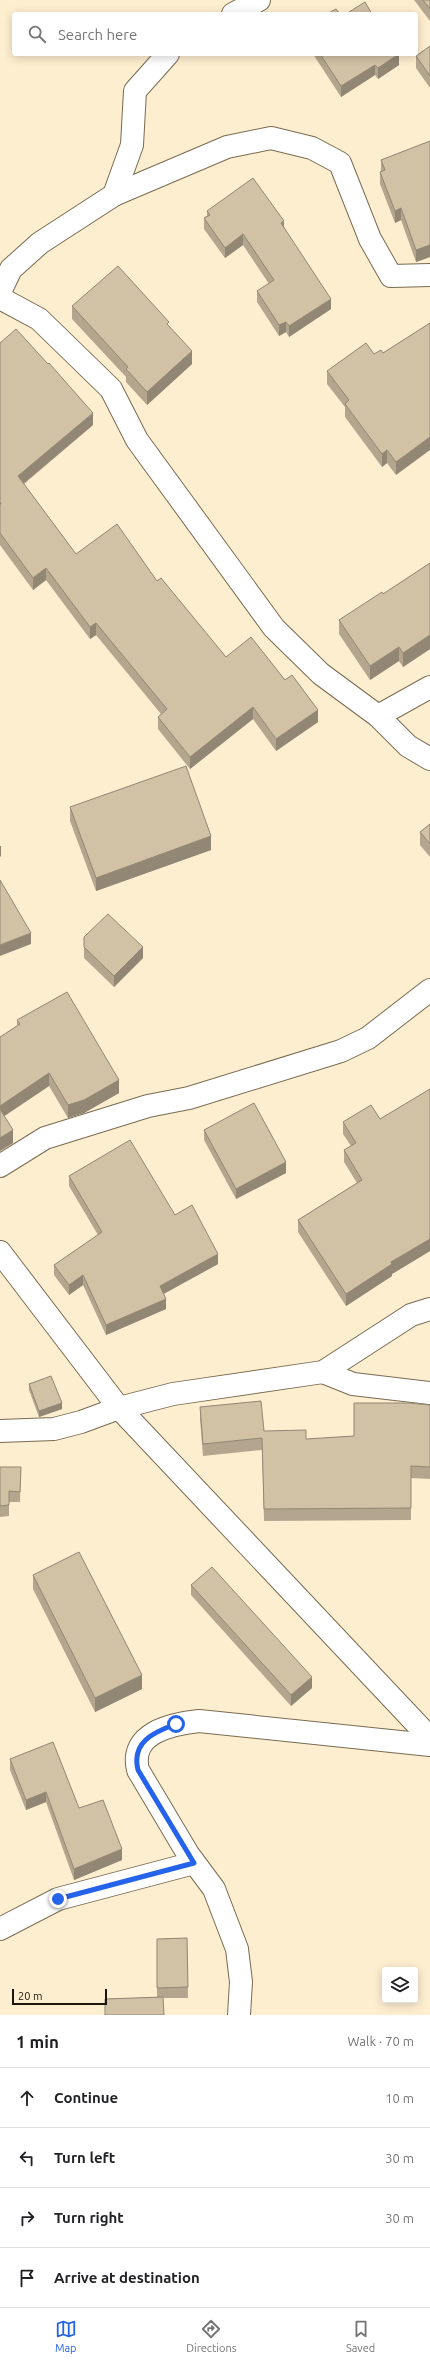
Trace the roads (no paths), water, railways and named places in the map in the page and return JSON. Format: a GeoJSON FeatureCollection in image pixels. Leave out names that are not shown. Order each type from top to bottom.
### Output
{"type":"FeatureCollection","features":[{"type":"Feature","properties":{"kind":"street"},"geometry":{"type":"LineString","coordinates":[[237,12],[259,0]]}},
{"type":"Feature","properties":{"kind":"street"},"geometry":{"type":"LineString","coordinates":[[114,195],[132,145],[135,91],[166,56]]}},
{"type":"Feature","properties":{"kind":"street"},"geometry":{"type":"LineString","coordinates":[[0,292],[11,269],[35,248],[114,195],[227,147],[271,138],[312,148],[340,163],[370,239],[391,276],[430,275]]}},
{"type":"Feature","properties":{"kind":"street"},"geometry":{"type":"LineString","coordinates":[[0,298],[39,319],[111,389],[137,440],[274,628],[321,674],[378,716],[408,746],[430,759]]}},
{"type":"Feature","properties":{"kind":"street"},"geometry":{"type":"LineString","coordinates":[[378,716],[430,687]]}},
{"type":"Feature","properties":{"kind":"street"},"geometry":{"type":"LineString","coordinates":[[0,1166],[45,1138],[148,1106],[189,1098],[340,1051],[368,1038],[430,990]]}},
{"type":"Feature","properties":{"kind":"street"},"geometry":{"type":"LineString","coordinates":[[0,1252],[119,1408],[430,1738]]}},
{"type":"Feature","properties":{"kind":"street"},"geometry":{"type":"LineString","coordinates":[[0,1431],[54,1429],[81,1422],[119,1408],[173,1394],[323,1372],[411,1315],[430,1309]]}},
{"type":"Feature","properties":{"kind":"street"},"geometry":{"type":"LineString","coordinates":[[323,1372],[353,1384],[430,1393]]}},
{"type":"Feature","properties":{"kind":"street"},"geometry":{"type":"LineString","coordinates":[[239,2015],[241,1982],[237,1949],[214,1889],[194,1863],[138,1770],[135,1759],[140,1747],[152,1734],[176,1724],[199,1721],[430,1745]]}},
{"type":"Feature","properties":{"kind":"street"},"geometry":{"type":"LineString","coordinates":[[0,1929],[58,1899],[194,1863]]}}]}
